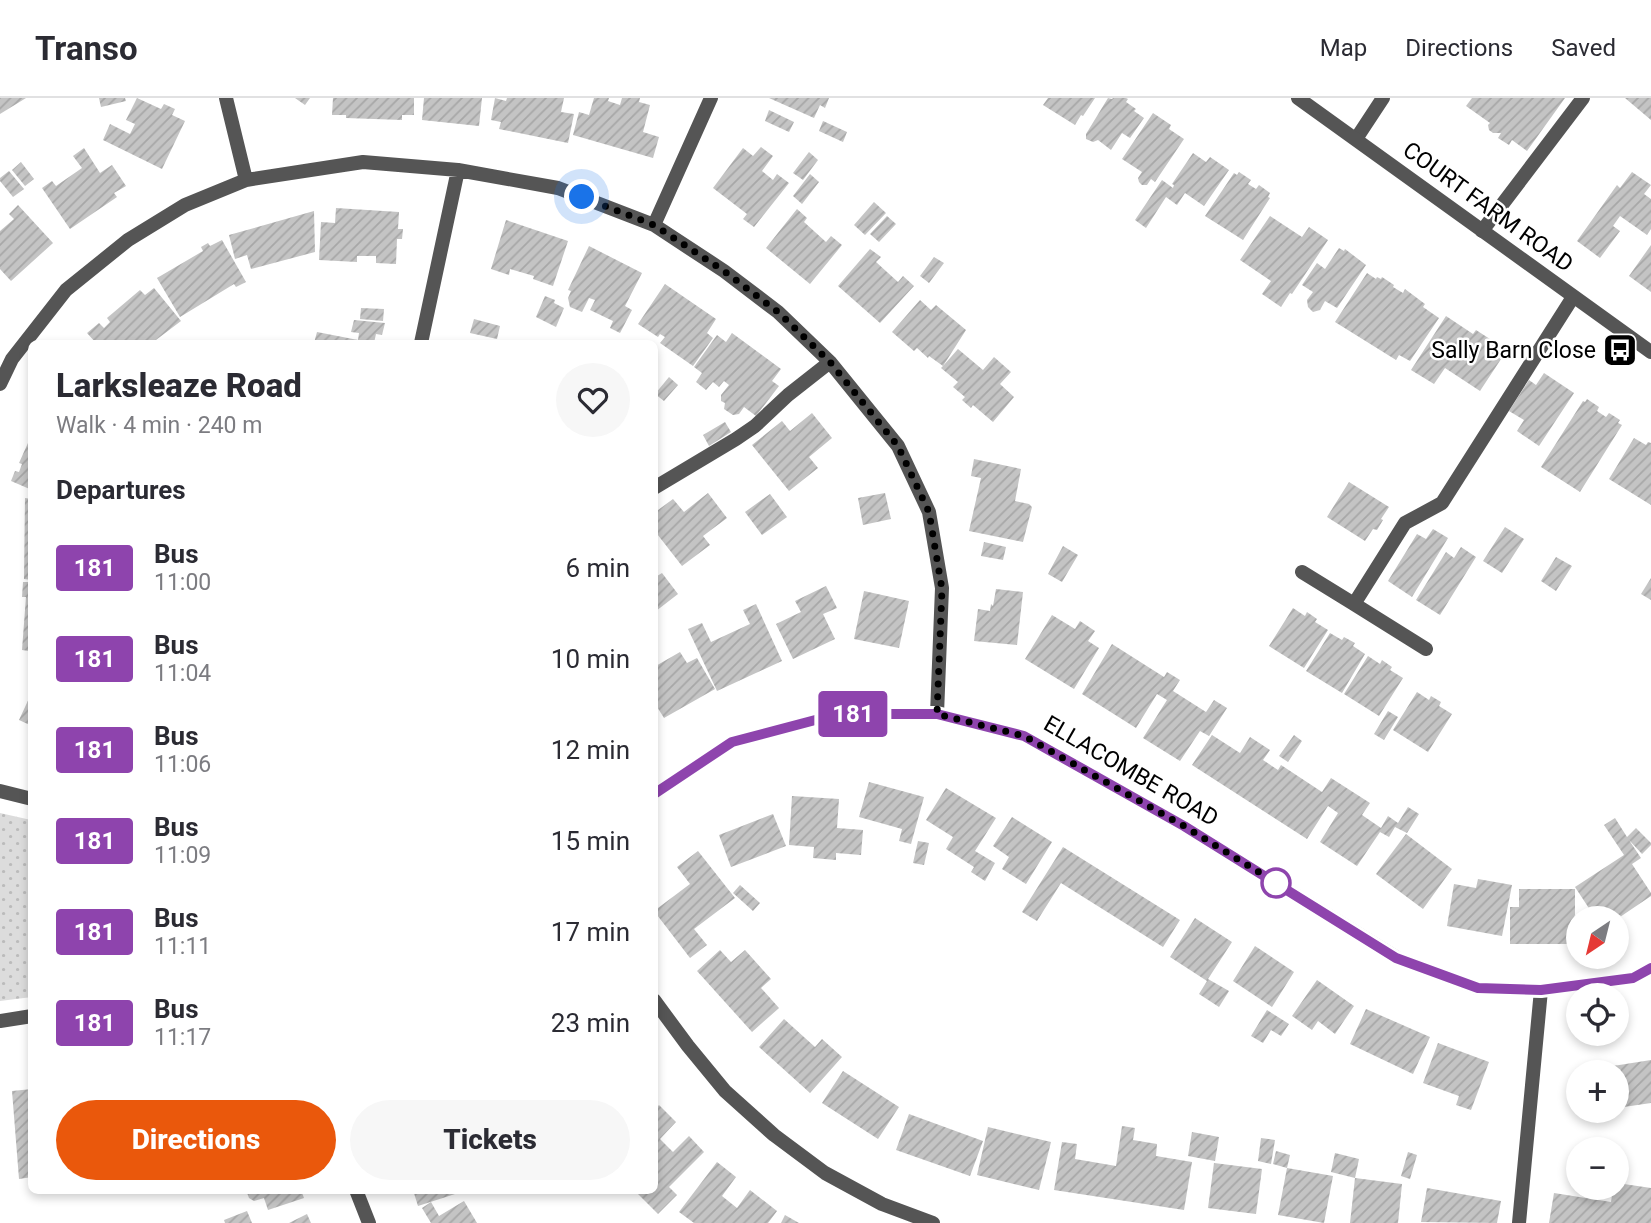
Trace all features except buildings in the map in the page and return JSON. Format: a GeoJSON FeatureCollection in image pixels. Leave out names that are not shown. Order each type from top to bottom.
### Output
{"type":"FeatureCollection","features":[{"type":"Feature","properties":{"kind":"street"},"geometry":{"type":"LineString","coordinates":[[226,98],[246,180]]}},
{"type":"Feature","properties":{"kind":"street"},"geometry":{"type":"LineString","coordinates":[[654,225],[711,98]]}},
{"type":"Feature","properties":{"kind":"street","name":"COURT FARM ROAD"},"geometry":{"type":"LineString","coordinates":[[1297,98],[1651,352]]}},
{"type":"Feature","properties":{"kind":"street"},"geometry":{"type":"LineString","coordinates":[[1356,139],[1383,98]]}},
{"type":"Feature","properties":{"kind":"street"},"geometry":{"type":"LineString","coordinates":[[1482,231],[1583,98]]}},
{"type":"Feature","properties":{"kind":"street"},"geometry":{"type":"LineString","coordinates":[[0,384],[12,359],[66,290],[128,240],[185,205],[246,180],[363,162],[458,170],[558,188],[654,225],[724,271],[778,312],[830,362],[898,446],[929,512],[942,589],[937,714]]}},
{"type":"Feature","properties":{"kind":"street"},"geometry":{"type":"LineString","coordinates":[[422,340],[458,170]]}},
{"type":"Feature","properties":{"kind":"street"},"geometry":{"type":"LineString","coordinates":[[1354,604],[1405,523],[1441,503],[1573,297]]}},
{"type":"Feature","properties":{"kind":"street"},"geometry":{"type":"LineString","coordinates":[[658,486],[755,426],[788,395],[830,362]]}},
{"type":"Feature","properties":{"kind":"street"},"geometry":{"type":"LineString","coordinates":[[1302,572],[1426,649]]}},
{"type":"Feature","properties":{"kind":"street","name":"ELLACOMBE ROAD"},"geometry":{"type":"LineString","coordinates":[[658,791],[732,742],[838,714],[937,714],[1024,736],[1184,826],[1396,958],[1478,988],[1541,990],[1633,978],[1651,968]]}},
{"type":"Feature","properties":{"kind":"street"},"geometry":{"type":"LineString","coordinates":[[0,792],[28,798]]}},
{"type":"Feature","properties":{"kind":"street"},"geometry":{"type":"LineString","coordinates":[[1519,1223],[1541,990]]}},
{"type":"Feature","properties":{"kind":"street"},"geometry":{"type":"LineString","coordinates":[[658,1005],[725,1091],[774,1135],[825,1173],[882,1204],[933,1223]]}},
{"type":"Feature","properties":{"kind":"street"},"geometry":{"type":"LineString","coordinates":[[0,1021],[28,1017]]}},
{"type":"Feature","properties":{"kind":"street"},"geometry":{"type":"LineString","coordinates":[[358,1194],[369,1223]]}},
{"type":"Feature","properties":{"kind":"shaded area"},"geometry":{"type":"Polygon","coordinates":[[[0,813],[28,819],[28,998],[0,1001],[0,813]]]}},
{"type":"Feature","properties":{"kind":"bus line","name":"181"},"geometry":{"type":"LineString","coordinates":[[658,791],[732,742],[838,714],[937,714],[1024,736],[1184,826],[1396,958],[1478,988],[1541,990],[1633,978],[1651,968]]}},
{"type":"Feature","properties":{"kind":"place","name":"Sally Barn Close"},"geometry":{"type":"Point","coordinates":[1620,350]}},
{"type":"Feature","properties":{"kind":"route"},"geometry":{"type":"LineString","coordinates":[[582,197],[654,225],[724,271],[778,312],[830,362],[898,446],[929,512],[942,589],[937,714],[1024,736],[1184,826],[1278,884],[1276,883]]}}]}
